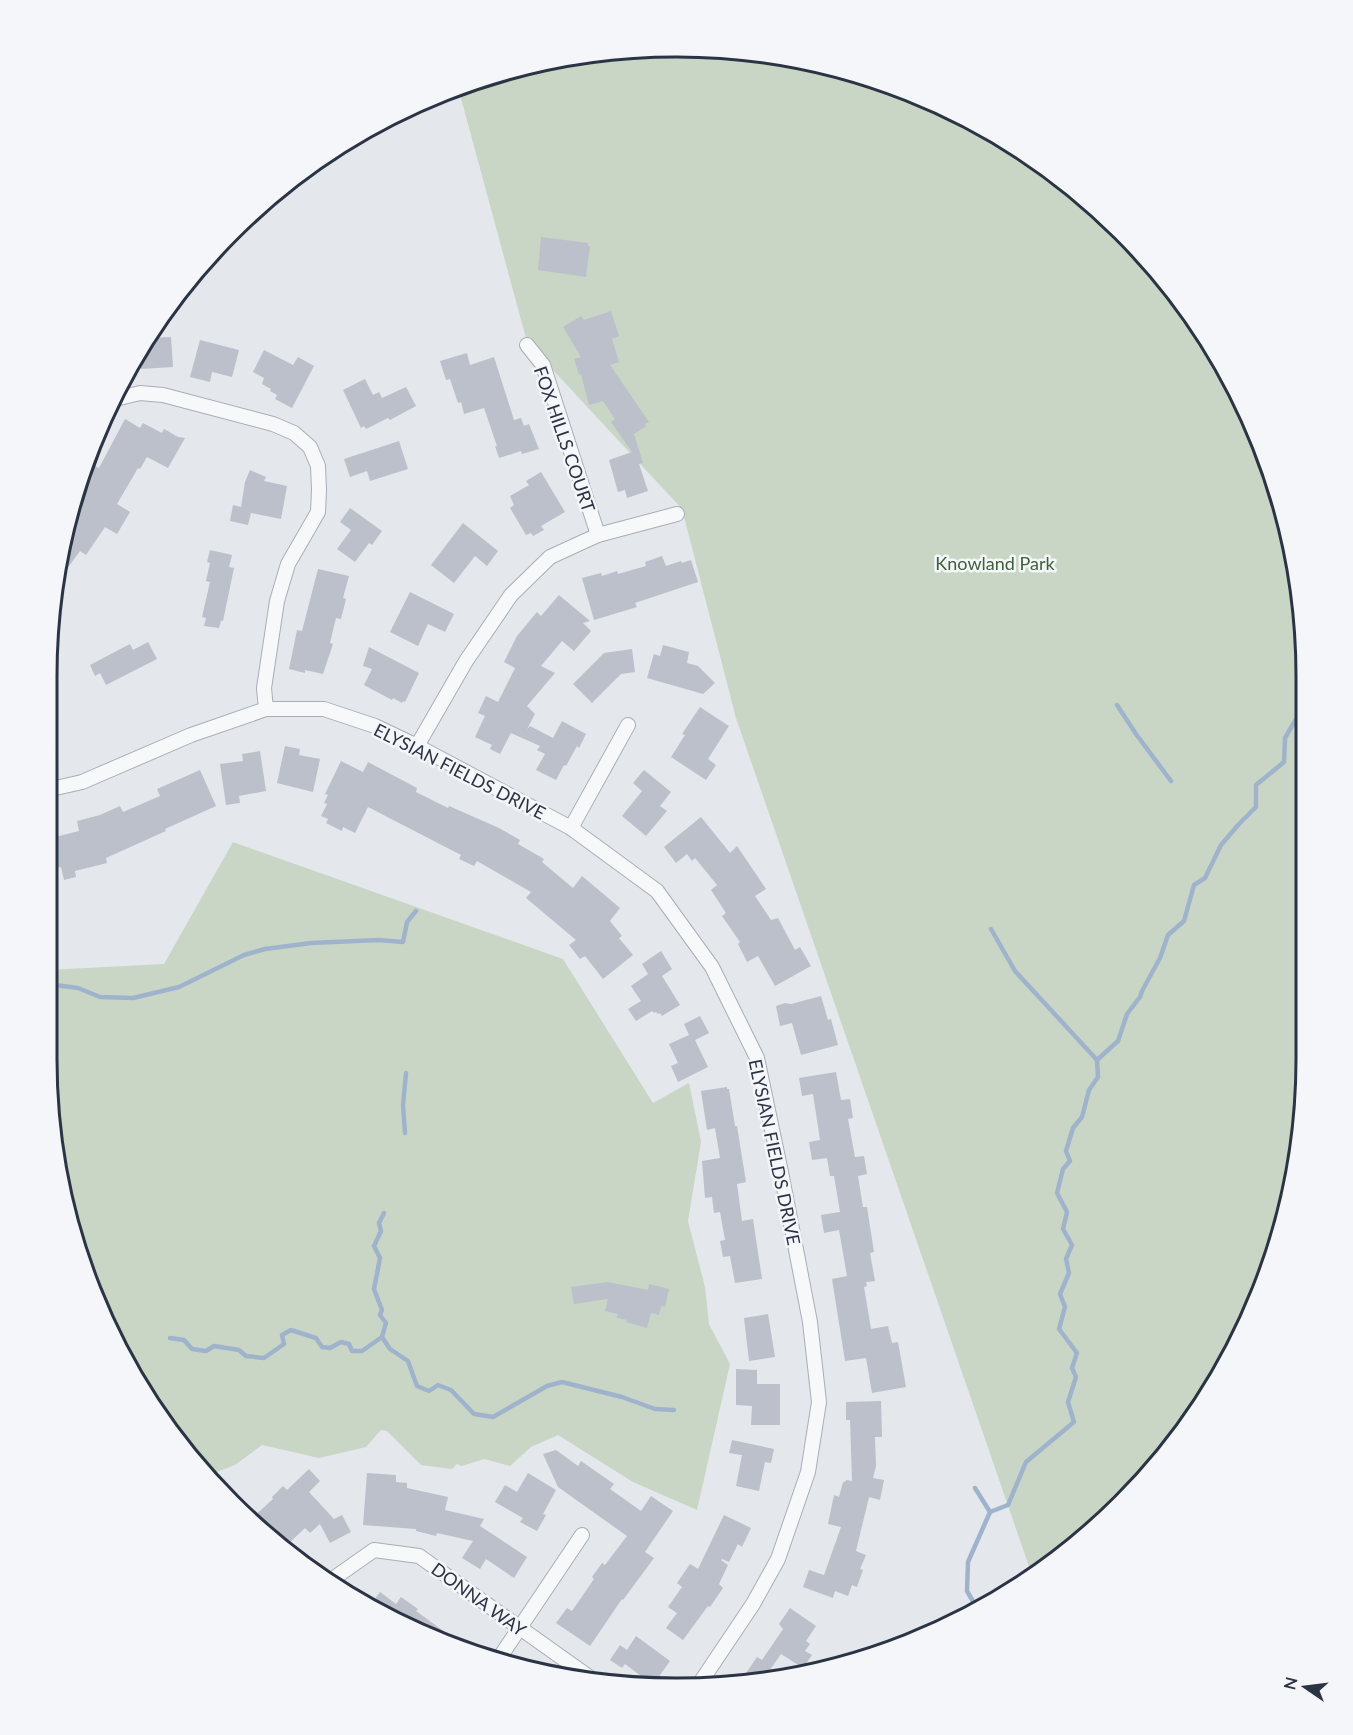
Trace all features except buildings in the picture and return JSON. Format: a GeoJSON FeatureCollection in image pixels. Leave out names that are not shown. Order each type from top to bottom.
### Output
{"type":"FeatureCollection","features":[{"type":"Feature","properties":{"kind":"street","name":"FOX HILLS COURT"},"geometry":{"type":"LineString","coordinates":[[527,345],[543,365],[598,535]]}},
{"type":"Feature","properties":{"kind":"street"},"geometry":{"type":"LineString","coordinates":[[124,397],[140,393],[163,395],[273,424],[294,433],[310,447],[318,466],[320,490],[318,512],[288,564],[277,601],[264,688],[266,709]]}},
{"type":"Feature","properties":{"kind":"street"},"geometry":{"type":"LineString","coordinates":[[417,746],[466,661],[511,595],[550,557],[598,535],[678,514]]}},
{"type":"Feature","properties":{"kind":"street","name":"ELYSIAN FIELDS DRIVE"},"geometry":{"type":"LineString","coordinates":[[57,788],[82,783],[191,735],[266,709],[324,709],[375,726],[417,746],[571,828],[657,891],[712,967],[757,1059],[810,1322],[819,1402],[808,1472],[778,1559],[753,1604],[704,1677]]}},
{"type":"Feature","properties":{"kind":"street"},"geometry":{"type":"LineString","coordinates":[[571,828],[628,725]]}},
{"type":"Feature","properties":{"kind":"street"},"geometry":{"type":"LineString","coordinates":[[503,1653],[582,1535]]}},
{"type":"Feature","properties":{"kind":"street","name":"DONNA WAY"},"geometry":{"type":"LineString","coordinates":[[337,1577],[374,1551],[419,1556],[579,1670]]}},
{"type":"Feature","properties":{"kind":"green space","name":"Knowland Park"},"geometry":{"type":"Polygon","coordinates":[[[676,57],[757,62],[837,78],[914,104],[986,140],[1021,161],[1054,185],[1115,238],[1168,299],[1192,332],[1213,367],[1249,439],[1275,516],[1291,596],[1295,636],[1296,1058],[1295,1099],[1284,1179],[1275,1219],[1249,1296],[1213,1368],[1192,1403],[1168,1436],[1115,1497],[1054,1550],[1030,1568],[736,718],[682,509],[527,342],[460,96],[516,78],[596,62],[676,57]]]}},
{"type":"Feature","properties":{"kind":"green space"},"geometry":{"type":"Polygon","coordinates":[[[233,842],[563,959],[653,1103],[689,1083],[701,1142],[688,1221],[705,1287],[709,1324],[730,1364],[697,1510],[633,1482],[558,1435],[531,1447],[510,1466],[484,1459],[462,1466],[457,1464],[452,1469],[421,1465],[387,1431],[381,1430],[366,1447],[319,1458],[262,1445],[235,1465],[216,1472],[161,1403],[140,1368],[104,1296],[78,1219],[62,1139],[58,1099],[57,969],[164,964],[233,842]]]}},
{"type":"Feature","properties":{"kind":"waterway"},"geometry":{"type":"LineString","coordinates":[[1117,705],[1171,781]]}},
{"type":"Feature","properties":{"kind":"waterway"},"geometry":{"type":"LineString","coordinates":[[1097,1060],[1118,1041],[1127,1014],[1140,997],[1160,958],[1168,935],[1184,921],[1194,885],[1205,878],[1221,845],[1256,807],[1256,785],[1284,762],[1285,738],[1296,719]]}},
{"type":"Feature","properties":{"kind":"waterway"},"geometry":{"type":"LineString","coordinates":[[57,985],[78,988],[100,997],[133,998],[179,987],[244,955],[265,949],[311,943],[379,940],[403,942],[407,922],[416,911]]}},
{"type":"Feature","properties":{"kind":"waterway"},"geometry":{"type":"LineString","coordinates":[[991,929],[1015,971],[1097,1060]]}},
{"type":"Feature","properties":{"kind":"waterway"},"geometry":{"type":"LineString","coordinates":[[973,1602],[967,1591],[968,1562],[990,1512],[1008,1505],[1026,1462],[1074,1422],[1068,1402],[1076,1377],[1072,1368],[1077,1353],[1059,1329],[1065,1307],[1060,1294],[1069,1273],[1066,1259],[1072,1245],[1063,1229],[1067,1212],[1057,1193],[1063,1169],[1070,1161],[1066,1151],[1073,1128],[1082,1117],[1089,1090],[1098,1077],[1097,1060]]}},
{"type":"Feature","properties":{"kind":"waterway"},"geometry":{"type":"LineString","coordinates":[[405,1133],[403,1105],[406,1073]]}},
{"type":"Feature","properties":{"kind":"waterway"},"geometry":{"type":"LineString","coordinates":[[170,1338],[184,1340],[192,1349],[206,1351],[214,1346],[239,1350],[246,1356],[264,1358],[284,1344],[282,1335],[291,1330],[316,1338],[322,1347],[330,1348],[341,1342],[349,1344],[352,1351],[362,1351],[382,1337],[386,1323],[380,1315],[382,1310],[374,1289],[380,1258],[374,1246],[381,1231],[379,1223],[384,1213]]}},
{"type":"Feature","properties":{"kind":"waterway"},"geometry":{"type":"LineString","coordinates":[[382,1337],[390,1349],[408,1361],[417,1386],[429,1391],[438,1385],[451,1390],[474,1414],[493,1417],[547,1386],[562,1382],[622,1397],[655,1409],[674,1410]]}},
{"type":"Feature","properties":{"kind":"waterway"},"geometry":{"type":"LineString","coordinates":[[975,1488],[990,1512]]}}]}
